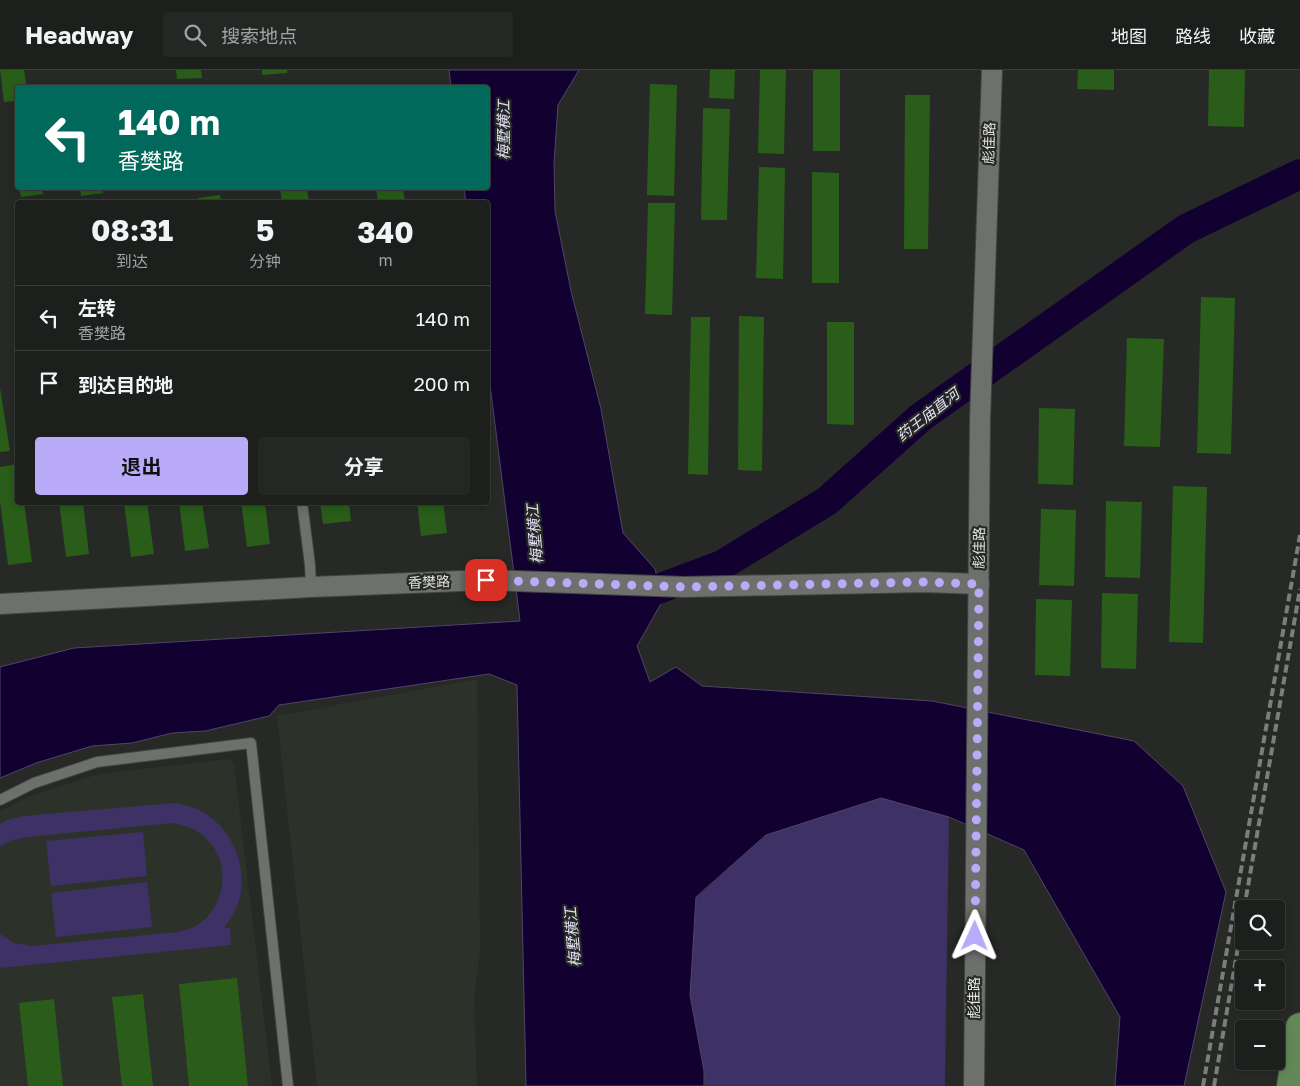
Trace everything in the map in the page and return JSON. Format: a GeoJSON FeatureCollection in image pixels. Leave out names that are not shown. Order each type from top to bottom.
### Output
{"type":"FeatureCollection","features":[{"type":"Feature","properties":{"kind":"main road"},"geometry":{"type":"LineString","coordinates":[[1291,1086],[1300,1027]]}},
{"type":"Feature","properties":{"kind":"street","name":"彪佳路"},"geometry":{"type":"LineString","coordinates":[[974,1086],[981,396],[992,70]]}},
{"type":"Feature","properties":{"kind":"street","name":"香樊路"},"geometry":{"type":"LineString","coordinates":[[0,604],[311,587],[486,580],[685,587],[924,582],[979,584]]}},
{"type":"Feature","properties":{"kind":"lane"},"geometry":{"type":"LineString","coordinates":[[302,505],[311,587]]}},
{"type":"Feature","properties":{"kind":"lane"},"geometry":{"type":"LineString","coordinates":[[0,800],[34,783],[97,762],[251,743],[288,1086]]}},
{"type":"Feature","properties":{"kind":"shaded area"},"geometry":{"type":"Polygon","coordinates":[[[477,679],[480,952],[474,997],[477,1086],[317,1086],[277,716],[477,679]]]}},
{"type":"Feature","properties":{"kind":"shaded area"},"geometry":{"type":"Polygon","coordinates":[[[229,759],[234,764],[272,1086],[0,1086],[0,811],[30,796],[99,774],[229,759]]]}},
{"type":"Feature","properties":{"kind":"shaded area"},"geometry":{"type":"Polygon","coordinates":[[[881,798],[949,816],[945,1086],[705,1086],[690,995],[696,898],[766,835],[881,798]]]}},
{"type":"Feature","properties":{"kind":"shaded area"},"geometry":{"type":"Polygon","coordinates":[[[174,803],[194,808],[208,815],[227,834],[234,846],[241,871],[242,884],[237,905],[224,928],[230,928],[231,945],[0,968],[0,934],[14,943],[32,946],[178,932],[196,926],[207,917],[215,906],[220,894],[222,868],[218,855],[211,843],[198,832],[187,827],[172,823],[28,837],[12,840],[0,847],[0,824],[7,820],[24,816],[174,803]]]}},
{"type":"Feature","properties":{"kind":"shaded area"},"geometry":{"type":"Polygon","coordinates":[[[143,832],[147,876],[51,886],[46,841],[143,832]]]}},
{"type":"Feature","properties":{"kind":"shaded area"},"geometry":{"type":"Polygon","coordinates":[[[147,882],[152,927],[56,937],[51,893],[147,882]]]}},
{"type":"Feature","properties":{"kind":"water","name":"梅墅横江"},"geometry":{"type":"Polygon","coordinates":[[[449,70],[579,70],[558,105],[554,163],[555,211],[571,291],[601,409],[623,533],[655,569],[663,600],[637,646],[650,682],[676,667],[702,686],[932,701],[1134,741],[1183,786],[1226,892],[1184,1086],[1115,1086],[1120,1017],[1024,850],[949,817],[881,798],[766,835],[696,897],[690,995],[704,1071],[704,1086],[526,1086],[517,685],[489,674],[279,705],[269,716],[205,731],[172,733],[132,743],[92,746],[36,763],[0,778],[0,667],[74,648],[520,621],[490,385],[490,200],[466,200],[464,190],[490,190],[490,85],[451,85],[449,70]]]}},
{"type":"Feature","properties":{"kind":"building"},"geometry":{"type":"Polygon","coordinates":[[[0,70],[24,70],[26,85],[15,85],[15,101],[4,102],[0,70]]]}},
{"type":"Feature","properties":{"kind":"building"},"geometry":{"type":"Polygon","coordinates":[[[176,70],[201,70],[202,78],[177,79],[176,70]]]}},
{"type":"Feature","properties":{"kind":"building"},"geometry":{"type":"Polygon","coordinates":[[[262,70],[287,70],[287,73],[262,75],[262,70]]]}},
{"type":"Feature","properties":{"kind":"building"},"geometry":{"type":"Polygon","coordinates":[[[710,70],[735,70],[734,99],[709,98],[710,70]]]}},
{"type":"Feature","properties":{"kind":"building"},"geometry":{"type":"Polygon","coordinates":[[[760,70],[786,70],[784,154],[758,153],[760,70]]]}},
{"type":"Feature","properties":{"kind":"building"},"geometry":{"type":"Polygon","coordinates":[[[813,70],[840,70],[840,151],[813,151],[813,70]]]}},
{"type":"Feature","properties":{"kind":"building"},"geometry":{"type":"Polygon","coordinates":[[[1078,70],[1114,70],[1114,90],[1077,89],[1078,70]]]}},
{"type":"Feature","properties":{"kind":"building"},"geometry":{"type":"Polygon","coordinates":[[[1209,70],[1245,70],[1244,127],[1208,126],[1209,70]]]}},
{"type":"Feature","properties":{"kind":"building"},"geometry":{"type":"Polygon","coordinates":[[[650,84],[677,85],[674,196],[647,195],[650,84]]]}},
{"type":"Feature","properties":{"kind":"building"},"geometry":{"type":"Polygon","coordinates":[[[905,95],[930,95],[928,249],[904,249],[905,95]]]}},
{"type":"Feature","properties":{"kind":"building"},"geometry":{"type":"Polygon","coordinates":[[[703,108],[730,109],[727,220],[701,220],[703,108]]]}},
{"type":"Feature","properties":{"kind":"building"},"geometry":{"type":"Polygon","coordinates":[[[759,167],[785,168],[783,279],[756,278],[759,167]]]}},
{"type":"Feature","properties":{"kind":"building"},"geometry":{"type":"Polygon","coordinates":[[[812,172],[839,173],[839,283],[812,283],[812,172]]]}},
{"type":"Feature","properties":{"kind":"building"},"geometry":{"type":"Polygon","coordinates":[[[19,190],[42,190],[43,194],[21,197],[19,190]]]}},
{"type":"Feature","properties":{"kind":"building"},"geometry":{"type":"Polygon","coordinates":[[[80,190],[103,190],[103,193],[81,196],[80,190]]]}},
{"type":"Feature","properties":{"kind":"building"},"geometry":{"type":"Polygon","coordinates":[[[280,190],[307,190],[309,200],[282,200],[280,190]]]}},
{"type":"Feature","properties":{"kind":"building"},"geometry":{"type":"Polygon","coordinates":[[[376,190],[403,190],[405,200],[378,200],[376,190]]]}},
{"type":"Feature","properties":{"kind":"building"},"geometry":{"type":"Polygon","coordinates":[[[220,195],[221,200],[198,200],[198,198],[220,195]]]}},
{"type":"Feature","properties":{"kind":"building"},"geometry":{"type":"Polygon","coordinates":[[[648,203],[675,203],[672,315],[645,314],[648,203]]]}},
{"type":"Feature","properties":{"kind":"building"},"geometry":{"type":"Polygon","coordinates":[[[1201,297],[1235,298],[1231,454],[1197,453],[1201,297]]]}},
{"type":"Feature","properties":{"kind":"building"},"geometry":{"type":"Polygon","coordinates":[[[739,316],[764,317],[762,471],[738,470],[739,316]]]}},
{"type":"Feature","properties":{"kind":"building"},"geometry":{"type":"Polygon","coordinates":[[[691,317],[710,317],[708,475],[688,474],[691,317]]]}},
{"type":"Feature","properties":{"kind":"building"},"geometry":{"type":"Polygon","coordinates":[[[827,322],[854,322],[854,425],[827,424],[827,322]]]}},
{"type":"Feature","properties":{"kind":"building"},"geometry":{"type":"Polygon","coordinates":[[[1127,338],[1164,339],[1160,447],[1124,446],[1127,338]]]}},
{"type":"Feature","properties":{"kind":"building"},"geometry":{"type":"Polygon","coordinates":[[[0,388],[10,451],[0,452],[0,388]]]}},
{"type":"Feature","properties":{"kind":"building"},"geometry":{"type":"Polygon","coordinates":[[[1039,408],[1075,409],[1073,485],[1038,484],[1039,408]]]}},
{"type":"Feature","properties":{"kind":"building"},"geometry":{"type":"Polygon","coordinates":[[[15,464],[15,505],[24,505],[32,562],[8,565],[0,502],[0,467],[15,464]]]}},
{"type":"Feature","properties":{"kind":"building"},"geometry":{"type":"Polygon","coordinates":[[[1173,486],[1207,487],[1203,643],[1169,642],[1173,486]]]}},
{"type":"Feature","properties":{"kind":"building"},"geometry":{"type":"Polygon","coordinates":[[[1106,501],[1142,502],[1140,578],[1105,577],[1106,501]]]}},
{"type":"Feature","properties":{"kind":"building"},"geometry":{"type":"Polygon","coordinates":[[[59,505],[83,505],[89,554],[66,557],[59,505]]]}},
{"type":"Feature","properties":{"kind":"building"},"geometry":{"type":"Polygon","coordinates":[[[124,505],[147,505],[154,554],[131,557],[124,505]]]}},
{"type":"Feature","properties":{"kind":"building"},"geometry":{"type":"Polygon","coordinates":[[[179,505],[202,505],[209,548],[185,551],[179,505]]]}},
{"type":"Feature","properties":{"kind":"building"},"geometry":{"type":"Polygon","coordinates":[[[241,505],[265,505],[270,544],[247,547],[241,505]]]}},
{"type":"Feature","properties":{"kind":"building"},"geometry":{"type":"Polygon","coordinates":[[[320,505],[349,505],[351,521],[323,524],[320,505]]]}},
{"type":"Feature","properties":{"kind":"building"},"geometry":{"type":"Polygon","coordinates":[[[417,505],[443,505],[447,533],[421,536],[417,505]]]}},
{"type":"Feature","properties":{"kind":"building"},"geometry":{"type":"Polygon","coordinates":[[[1041,509],[1076,510],[1074,586],[1039,585],[1041,509]]]}},
{"type":"Feature","properties":{"kind":"building"},"geometry":{"type":"Polygon","coordinates":[[[1102,593],[1138,594],[1136,669],[1101,668],[1102,593]]]}},
{"type":"Feature","properties":{"kind":"building"},"geometry":{"type":"Polygon","coordinates":[[[1036,599],[1072,600],[1070,676],[1035,675],[1036,599]]]}},
{"type":"Feature","properties":{"kind":"building"},"geometry":{"type":"Polygon","coordinates":[[[237,978],[248,1086],[189,1086],[179,984],[237,978]]]}},
{"type":"Feature","properties":{"kind":"building"},"geometry":{"type":"Polygon","coordinates":[[[143,994],[153,1086],[122,1086],[112,997],[143,994]]]}},
{"type":"Feature","properties":{"kind":"building"},"geometry":{"type":"Polygon","coordinates":[[[54,999],[63,1086],[28,1086],[19,1003],[54,999]]]}},
{"type":"Feature","properties":{"kind":"waterway","name":"药王庙直河"},"geometry":{"type":"LineString","coordinates":[[653,591],[722,565],[827,501],[921,417],[1186,229],[1300,174]]}},
{"type":"Feature","properties":{"kind":"railway"},"geometry":{"type":"LineString","coordinates":[[1203,1086],[1300,535]]}},
{"type":"Feature","properties":{"kind":"railway"},"geometry":{"type":"LineString","coordinates":[[1246,900],[1300,589]]}},
{"type":"Feature","properties":{"kind":"railway"},"geometry":{"type":"LineString","coordinates":[[1214,1086],[1237,950]]}},
{"type":"Feature","properties":{"kind":"route"},"geometry":{"type":"LineString","coordinates":[[486,580],[685,587],[924,582],[979,584],[975,936]]}}]}
